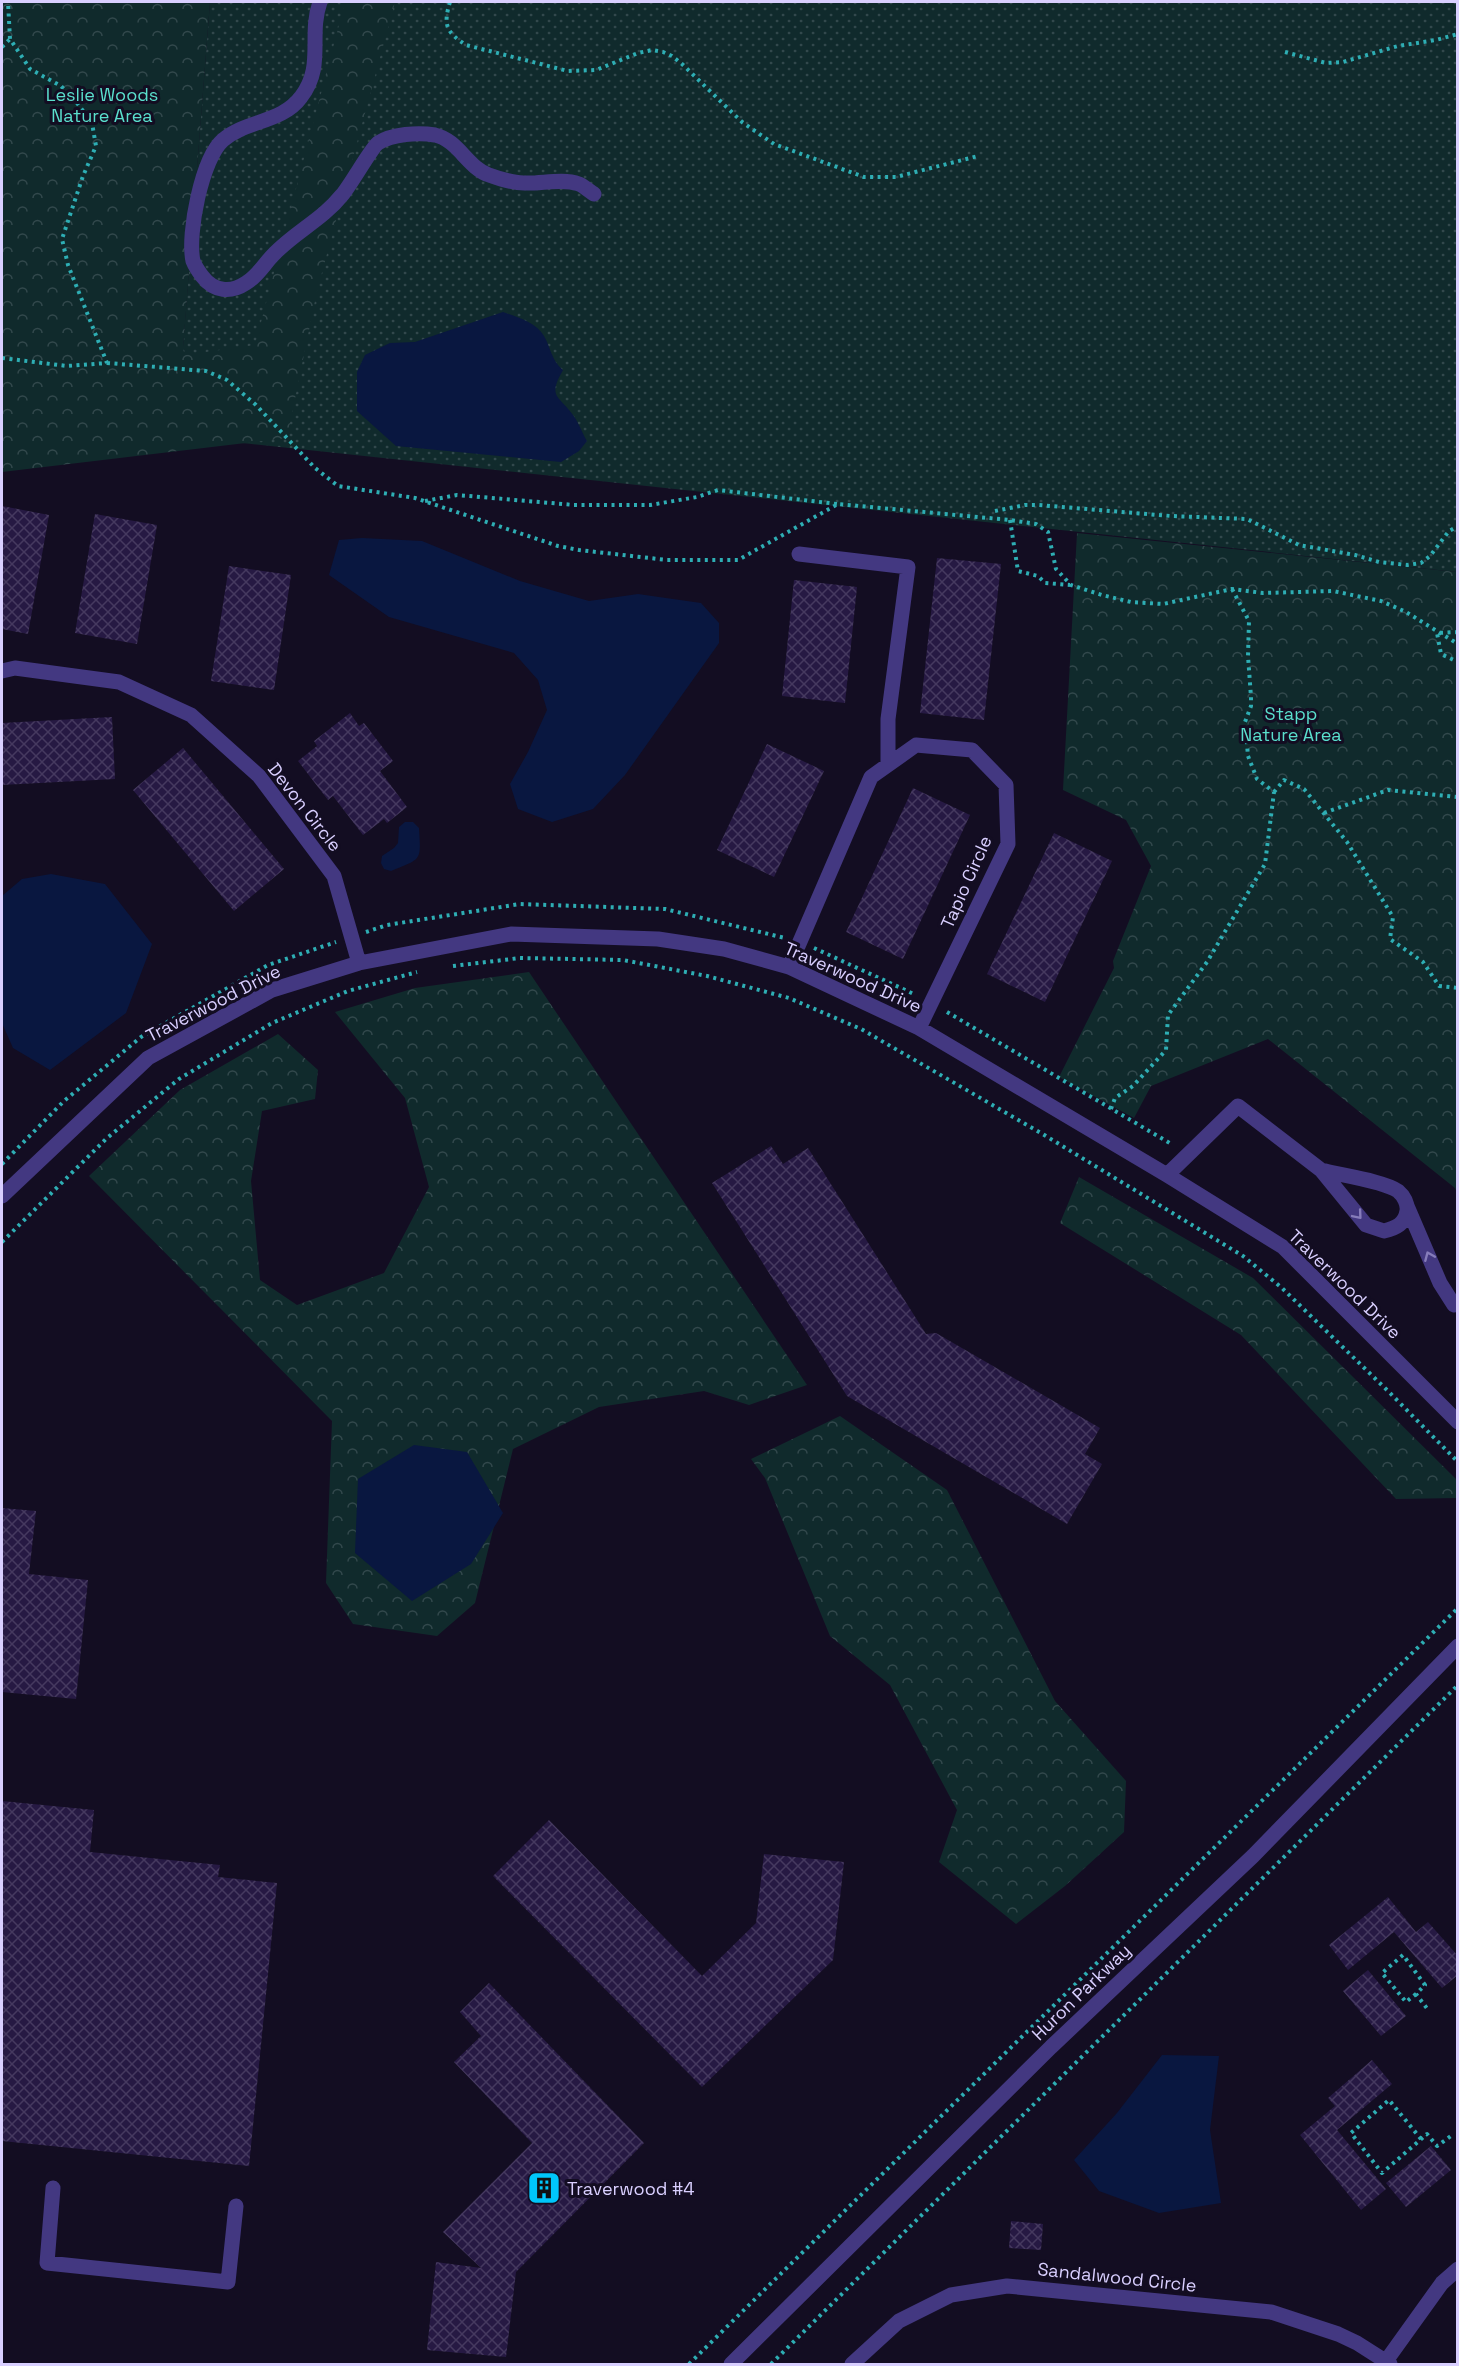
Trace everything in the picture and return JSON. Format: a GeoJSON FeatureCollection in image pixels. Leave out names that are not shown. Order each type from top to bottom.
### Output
{"type":"FeatureCollection","features":[{"type":"Feature","properties":{"kind":"street"},"geometry":{"type":"LineString","coordinates":[[320,2],[316,13],[314,38],[315,68],[301,98],[291,108],[275,117],[247,125],[221,141],[210,160],[196,205],[191,239],[194,262],[204,278],[212,285],[220,289],[236,290],[252,280],[272,255],[288,241],[330,212],[352,183],[375,144],[397,136],[436,135],[459,149],[483,173],[490,176],[522,183],[580,184],[594,194]]}},
{"type":"Feature","properties":{"kind":"street"},"geometry":{"type":"LineString","coordinates":[[799,554],[908,567],[888,719],[888,765]]}},
{"type":"Feature","properties":{"kind":"street","name":"Devon Circle"},"geometry":{"type":"LineString","coordinates":[[2,671],[15,668],[119,682],[191,715],[259,776],[334,876],[359,963]]}},
{"type":"Feature","properties":{"kind":"street","name":"Tapio Circle"},"geometry":{"type":"LineString","coordinates":[[789,967],[871,777],[916,745],[972,750],[1006,785],[1008,844],[919,1028]]}},
{"type":"Feature","properties":{"kind":"street","name":"Traverwood Drive"},"geometry":{"type":"LineString","coordinates":[[2,1196],[148,1058],[272,990],[359,963],[511,934],[658,939],[724,949],[789,967],[919,1028],[1167,1175],[1283,1247],[1458,1422]]}},
{"type":"Feature","properties":{"kind":"street"},"geometry":{"type":"LineString","coordinates":[[1167,1175],[1238,1106],[1321,1170],[1366,1224],[1374,1229],[1384,1231],[1401,1224],[1406,1216],[1407,1206]]}},
{"type":"Feature","properties":{"kind":"street"},"geometry":{"type":"LineString","coordinates":[[1321,1170],[1398,1191],[1404,1198],[1440,1283],[1454,1305]]}},
{"type":"Feature","properties":{"kind":"street","name":"Huron Parkway"},"geometry":{"type":"LineString","coordinates":[[731,2364],[1051,2047],[1253,1856],[1458,1646]]}},
{"type":"Feature","properties":{"kind":"street"},"geometry":{"type":"LineString","coordinates":[[53,2188],[47,2263],[228,2282],[236,2206]]}},
{"type":"Feature","properties":{"kind":"street"},"geometry":{"type":"LineString","coordinates":[[1388,2362],[1442,2283],[1458,2269]]}},
{"type":"Feature","properties":{"kind":"street","name":"Sandalwood Circle"},"geometry":{"type":"LineString","coordinates":[[852,2364],[899,2321],[930,2305],[951,2295],[1007,2286],[1271,2312],[1338,2334],[1388,2362]]}},
{"type":"Feature","properties":{"kind":"path"},"geometry":{"type":"LineString","coordinates":[[8,2],[10,39],[30,69],[61,87],[92,123],[96,146],[82,176],[63,239],[68,265],[107,363]]}},
{"type":"Feature","properties":{"kind":"path"},"geometry":{"type":"LineString","coordinates":[[450,2],[447,28],[455,38],[466,45],[558,69],[596,70],[638,52],[652,50],[672,56],[742,122],[774,144],[864,177],[896,177],[978,156]]}},
{"type":"Feature","properties":{"kind":"path"},"geometry":{"type":"LineString","coordinates":[[1285,52],[1326,63],[1343,62],[1398,46],[1458,34]]}},
{"type":"Feature","properties":{"kind":"path"},"geometry":{"type":"LineString","coordinates":[[2,47],[10,39]]}},
{"type":"Feature","properties":{"kind":"path"},"geometry":{"type":"LineString","coordinates":[[2,358],[67,366],[107,363],[206,371],[227,380],[256,405],[315,468],[338,486],[424,501],[558,546],[667,560],[738,561],[838,504]]}},
{"type":"Feature","properties":{"kind":"path"},"geometry":{"type":"LineString","coordinates":[[424,501],[457,495],[574,505],[650,505],[697,497],[718,490],[1010,520],[1036,524],[1048,532],[1056,569],[1071,585]]}},
{"type":"Feature","properties":{"kind":"path"},"geometry":{"type":"LineString","coordinates":[[995,511],[1038,505],[1171,516],[1233,517],[1247,519],[1299,546],[1407,566],[1421,563],[1430,556],[1449,531],[1458,526]]}},
{"type":"Feature","properties":{"kind":"path"},"geometry":{"type":"LineString","coordinates":[[1010,520],[1018,571],[1038,576],[1045,583],[1071,585],[1131,602],[1163,604],[1232,589],[1263,593],[1333,591],[1381,601],[1406,612],[1458,644]]}},
{"type":"Feature","properties":{"kind":"path"},"geometry":{"type":"LineString","coordinates":[[1232,589],[1249,621],[1248,656],[1251,706],[1245,723],[1248,756],[1257,779],[1274,792]]}},
{"type":"Feature","properties":{"kind":"path"},"geometry":{"type":"LineString","coordinates":[[1437,633],[1458,632]]}},
{"type":"Feature","properties":{"kind":"path"},"geometry":{"type":"LineString","coordinates":[[1437,633],[1441,654],[1458,662]]}},
{"type":"Feature","properties":{"kind":"path"},"geometry":{"type":"LineString","coordinates":[[1111,1109],[1115,1098],[1133,1086],[1166,1050],[1168,1015],[1207,962],[1265,864],[1274,792],[1284,780],[1304,789],[1347,842],[1393,917],[1390,939],[1423,962],[1439,986],[1458,988]]}},
{"type":"Feature","properties":{"kind":"path"},"geometry":{"type":"LineString","coordinates":[[1324,813],[1388,790],[1458,797]]}},
{"type":"Feature","properties":{"kind":"path"},"geometry":{"type":"LineString","coordinates":[[369,931],[387,925],[520,904],[665,909],[773,936]]}},
{"type":"Feature","properties":{"kind":"path"},"geometry":{"type":"LineString","coordinates":[[813,948],[915,995]]}},
{"type":"Feature","properties":{"kind":"path"},"geometry":{"type":"LineString","coordinates":[[444,967],[520,958],[623,960],[707,976],[789,998],[861,1029],[1041,1133],[1243,1256],[1282,1288],[1458,1462]]}},
{"type":"Feature","properties":{"kind":"path"},"geometry":{"type":"LineString","coordinates":[[2,1242],[107,1138],[179,1078],[272,1023],[348,991],[423,971]]}},
{"type":"Feature","properties":{"kind":"path"},"geometry":{"type":"LineString","coordinates":[[948,1013],[1173,1146],[1181,1139]]}},
{"type":"Feature","properties":{"kind":"path"},"geometry":{"type":"LineString","coordinates":[[2,1164],[17,1149]]}},
{"type":"Feature","properties":{"kind":"path"},"geometry":{"type":"LineString","coordinates":[[689,2364],[1458,1608]]}},
{"type":"Feature","properties":{"kind":"path"},"geometry":{"type":"LineString","coordinates":[[771,2364],[1458,1685]]}},
{"type":"Feature","properties":{"kind":"path"},"geometry":{"type":"LineString","coordinates":[[1403,1955],[1425,1985],[1416,1994],[1406,2002],[1382,1973],[1403,1955]]}},
{"type":"Feature","properties":{"kind":"path"},"geometry":{"type":"LineString","coordinates":[[1416,1994],[1429,2011]]}},
{"type":"Feature","properties":{"kind":"path"},"geometry":{"type":"LineString","coordinates":[[1421,2139],[1389,2100],[1351,2133],[1382,2173],[1427,2134],[1437,2146],[1451,2136]]}},
{"type":"Feature","properties":{"kind":"green space","name":"Leslie Woods Nature Area"},"geometry":{"type":"Polygon","coordinates":[[[2,2],[210,2],[183,349],[185,355],[255,345],[345,2],[395,2],[317,291],[287,438],[2,472],[2,2]]]}},
{"type":"Feature","properties":{"kind":"green space"},"geometry":{"type":"Polygon","coordinates":[[[210,2],[1457,2],[1457,572],[176,436],[210,2]]]}},
{"type":"Feature","properties":{"kind":"green space","name":"Stapp Nature Area"},"geometry":{"type":"Polygon","coordinates":[[[1077,533],[1457,572],[1457,1193],[1455,1188],[1268,1039],[1151,1086],[1134,1118],[1059,1077],[1114,968],[1113,961],[1151,866],[1126,820],[1063,790],[1077,533]]]}},
{"type":"Feature","properties":{"kind":"green space"},"geometry":{"type":"Polygon","coordinates":[[[529,972],[807,1385],[749,1405],[704,1391],[599,1407],[513,1449],[475,1603],[437,1636],[353,1624],[326,1583],[332,1421],[89,1176],[180,1090],[278,1034],[318,1070],[315,1099],[262,1111],[251,1181],[260,1280],[297,1305],[384,1273],[429,1187],[405,1098],[335,1012],[415,988],[529,972]]]}},
{"type":"Feature","properties":{"kind":"green space"},"geometry":{"type":"Polygon","coordinates":[[[1079,1177],[1253,1278],[1457,1480],[1457,1498],[1396,1499],[1241,1335],[1060,1223],[1079,1177]]]}},
{"type":"Feature","properties":{"kind":"green space"},"geometry":{"type":"Polygon","coordinates":[[[840,1416],[947,1490],[1055,1701],[1126,1781],[1124,1832],[1065,1886],[1016,1924],[939,1862],[957,1810],[890,1685],[830,1636],[765,1478],[751,1459],[840,1416]]]}},
{"type":"Feature","properties":{"kind":"water"},"geometry":{"type":"Polygon","coordinates":[[[503,312],[526,321],[541,331],[556,362],[563,370],[555,391],[575,418],[587,441],[579,451],[561,462],[396,446],[357,411],[357,372],[365,355],[390,343],[415,342],[503,312]]]}},
{"type":"Feature","properties":{"kind":"water"},"geometry":{"type":"Polygon","coordinates":[[[362,538],[422,541],[520,581],[589,601],[638,594],[701,603],[719,623],[719,643],[625,775],[593,809],[552,822],[518,809],[510,784],[547,710],[538,680],[514,653],[389,617],[329,575],[339,540],[362,538]]]}},
{"type":"Feature","properties":{"kind":"water"},"geometry":{"type":"Polygon","coordinates":[[[405,822],[413,822],[419,828],[419,853],[409,864],[391,871],[384,869],[381,863],[382,856],[398,843],[399,827],[405,822]]]}},
{"type":"Feature","properties":{"kind":"water"},"geometry":{"type":"Polygon","coordinates":[[[51,874],[105,884],[152,944],[126,1013],[50,1070],[13,1048],[2,1023],[2,896],[22,879],[51,874]]]}},
{"type":"Feature","properties":{"kind":"water"},"geometry":{"type":"Polygon","coordinates":[[[414,1445],[467,1452],[503,1513],[471,1564],[412,1601],[355,1553],[358,1479],[414,1445]]]}},
{"type":"Feature","properties":{"kind":"water"},"geometry":{"type":"Polygon","coordinates":[[[1162,2055],[1219,2056],[1210,2130],[1221,2203],[1159,2213],[1099,2191],[1074,2160],[1117,2113],[1162,2055]]]}},
{"type":"Feature","properties":{"kind":"building"},"geometry":{"type":"Polygon","coordinates":[[[2,506],[49,515],[28,634],[2,629],[2,506]]]}},
{"type":"Feature","properties":{"kind":"building"},"geometry":{"type":"Polygon","coordinates":[[[95,514],[157,525],[137,644],[75,633],[95,514]]]}},
{"type":"Feature","properties":{"kind":"building"},"geometry":{"type":"Polygon","coordinates":[[[937,558],[1001,564],[984,720],[920,713],[937,558]]]}},
{"type":"Feature","properties":{"kind":"building"},"geometry":{"type":"Polygon","coordinates":[[[229,566],[291,575],[274,690],[211,681],[229,566]]]}},
{"type":"Feature","properties":{"kind":"building"},"geometry":{"type":"Polygon","coordinates":[[[794,580],[857,587],[845,703],[782,696],[794,580]]]}},
{"type":"Feature","properties":{"kind":"building"},"geometry":{"type":"Polygon","coordinates":[[[350,713],[359,726],[364,723],[393,761],[380,771],[407,807],[387,823],[384,819],[363,835],[333,796],[328,800],[298,761],[317,746],[314,741],[350,713]]]}},
{"type":"Feature","properties":{"kind":"building"},"geometry":{"type":"Polygon","coordinates":[[[112,717],[115,779],[2,785],[2,723],[112,717]]]}},
{"type":"Feature","properties":{"kind":"building"},"geometry":{"type":"Polygon","coordinates":[[[767,744],[824,771],[774,877],[717,850],[767,744]]]}},
{"type":"Feature","properties":{"kind":"building"},"geometry":{"type":"Polygon","coordinates":[[[183,748],[284,869],[234,911],[133,790],[183,748]]]}},
{"type":"Feature","properties":{"kind":"building"},"geometry":{"type":"Polygon","coordinates":[[[913,788],[970,815],[903,959],[846,932],[913,788]]]}},
{"type":"Feature","properties":{"kind":"building"},"geometry":{"type":"Polygon","coordinates":[[[1054,833],[1112,861],[1045,1002],[987,974],[1054,833]]]}},
{"type":"Feature","properties":{"kind":"building"},"geometry":{"type":"Polygon","coordinates":[[[771,1146],[783,1164],[808,1148],[926,1334],[936,1333],[1100,1428],[1085,1454],[1102,1464],[1067,1524],[847,1396],[712,1183],[771,1146]]]}},
{"type":"Feature","properties":{"kind":"building"},"geometry":{"type":"Polygon","coordinates":[[[2,1508],[36,1511],[29,1574],[88,1580],[76,1699],[2,1692],[2,1508]]]}},
{"type":"Feature","properties":{"kind":"building"},"geometry":{"type":"Polygon","coordinates":[[[2,1801],[94,1810],[90,1852],[220,1865],[218,1877],[277,1883],[249,2166],[2,2141],[2,1801]]]}},
{"type":"Feature","properties":{"kind":"building"},"geometry":{"type":"Polygon","coordinates":[[[549,1820],[702,1976],[756,1923],[764,1854],[844,1862],[833,1960],[702,2087],[493,1876],[549,1820]]]}},
{"type":"Feature","properties":{"kind":"building"},"geometry":{"type":"Polygon","coordinates":[[[1388,1897],[1416,1932],[1428,1922],[1458,1956],[1458,1975],[1442,1988],[1394,1932],[1348,1970],[1329,1945],[1388,1897]]]}},
{"type":"Feature","properties":{"kind":"building"},"geometry":{"type":"Polygon","coordinates":[[[1368,1970],[1406,2016],[1381,2036],[1343,1991],[1368,1970]]]}},
{"type":"Feature","properties":{"kind":"building","name":"Traverwood #4"},"geometry":{"type":"Polygon","coordinates":[[[489,1983],[644,2143],[516,2272],[506,2357],[427,2350],[436,2262],[481,2268],[443,2232],[532,2143],[454,2062],[481,2036],[460,2012],[489,1983]]]}},
{"type":"Feature","properties":{"kind":"building"},"geometry":{"type":"Polygon","coordinates":[[[1372,2060],[1392,2084],[1337,2130],[1386,2189],[1361,2210],[1300,2135],[1335,2106],[1328,2098],[1372,2060]]]}},
{"type":"Feature","properties":{"kind":"building"},"geometry":{"type":"Polygon","coordinates":[[[1431,2146],[1451,2170],[1406,2207],[1386,2183],[1431,2146]]]}},
{"type":"Feature","properties":{"kind":"building"},"geometry":{"type":"Polygon","coordinates":[[[1011,2221],[1043,2224],[1041,2250],[1009,2248],[1011,2221]]]}},
{"type":"Feature","properties":{"kind":"place","name":"Traverwood #4"},"geometry":{"type":"Point","coordinates":[544,2188]}}]}
